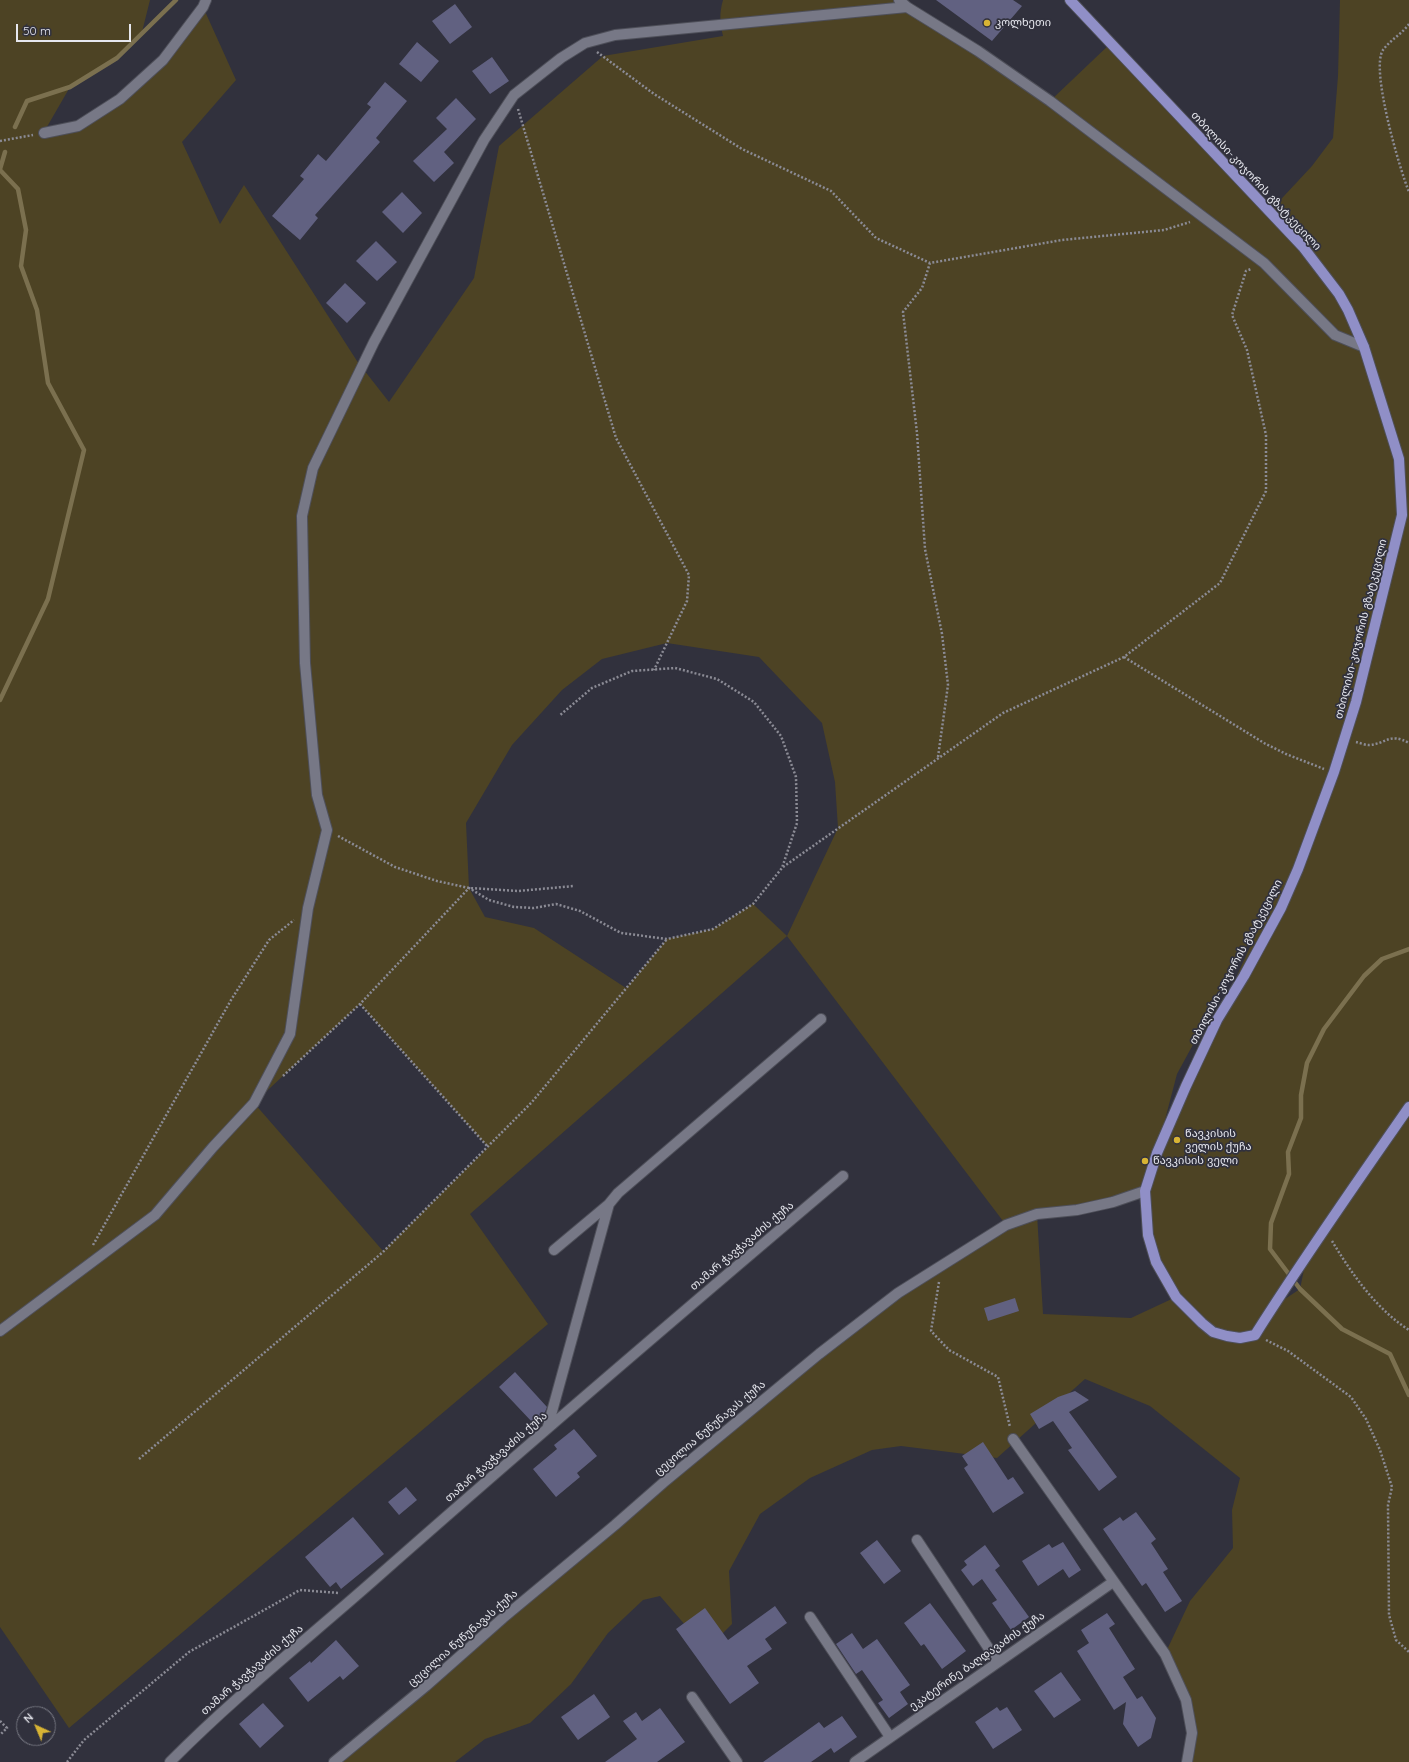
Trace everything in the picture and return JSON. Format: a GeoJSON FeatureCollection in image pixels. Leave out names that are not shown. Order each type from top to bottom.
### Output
{"type":"FeatureCollection","features":[{"type":"Feature","properties":{"kind":"main road","name":"თბილისი-კოჯორის გზატკეცილი"},"geometry":{"type":"LineString","coordinates":[[1070,0],[1303,246],[1339,294],[1348,310],[1364,347],[1399,459],[1402,515],[1356,702],[1334,772],[1290,888],[1244,976],[1217,1020],[1186,1086],[1157,1154],[1145,1191],[1148,1235],[1156,1262],[1176,1297],[1213,1332],[1240,1338],[1255,1335]]}},
{"type":"Feature","properties":{"kind":"main road"},"geometry":{"type":"LineString","coordinates":[[1255,1335],[1307,1253],[1325,1231],[1409,1107]]}},
{"type":"Feature","properties":{"kind":"street"},"geometry":{"type":"LineString","coordinates":[[44,133],[78,126],[120,99],[163,60],[203,7],[206,0]]}},
{"type":"Feature","properties":{"kind":"street"},"geometry":{"type":"LineString","coordinates":[[0,1331],[155,1214],[213,1147],[254,1103],[290,1034],[308,908],[327,830],[317,795],[305,655],[302,516],[314,468],[382,328],[484,140],[514,95],[561,58],[585,43],[615,35],[903,4],[978,51],[1050,101],[1264,263],[1335,336],[1364,347]]}},
{"type":"Feature","properties":{"kind":"street"},"geometry":{"type":"LineString","coordinates":[[554,1250],[609,1204],[618,1193],[821,1019]]}},
{"type":"Feature","properties":{"kind":"street","name":"თამარ ჭავჭავაძის ქუჩა"},"geometry":{"type":"LineString","coordinates":[[170,1762],[205,1727],[548,1426],[843,1176]]}},
{"type":"Feature","properties":{"kind":"street","name":"ცეცილია წუწუნავას ქუჩა"},"geometry":{"type":"LineString","coordinates":[[334,1762],[426,1686],[503,1618],[808,1363],[898,1293],[1006,1225],[1037,1214],[1077,1210],[1113,1202],[1145,1191]]}},
{"type":"Feature","properties":{"kind":"street"},"geometry":{"type":"LineString","coordinates":[[548,1426],[609,1204]]}},
{"type":"Feature","properties":{"kind":"street"},"geometry":{"type":"LineString","coordinates":[[1013,1439],[1164,1654],[1186,1700],[1192,1733],[1187,1762]]}},
{"type":"Feature","properties":{"kind":"street"},"geometry":{"type":"LineString","coordinates":[[917,1540],[997,1661]]}},
{"type":"Feature","properties":{"kind":"street","name":"ეკატერინე ბაღდავაძის ქუჩა"},"geometry":{"type":"LineString","coordinates":[[855,1762],[997,1661],[1113,1582]]}},
{"type":"Feature","properties":{"kind":"street"},"geometry":{"type":"LineString","coordinates":[[810,1617],[890,1737]]}},
{"type":"Feature","properties":{"kind":"street"},"geometry":{"type":"LineString","coordinates":[[692,1697],[737,1762]]}},
{"type":"Feature","properties":{"kind":"path"},"geometry":{"type":"LineString","coordinates":[[1409,24],[1382,51],[1380,68],[1384,101],[1391,134],[1400,170],[1409,192]]}},
{"type":"Feature","properties":{"kind":"path"},"geometry":{"type":"LineString","coordinates":[[585,43],[654,94],[742,149],[831,191],[876,238],[930,263],[1062,240],[1164,230],[1205,218]]}},
{"type":"Feature","properties":{"kind":"path"},"geometry":{"type":"LineString","coordinates":[[514,95],[616,438],[689,575],[687,602],[654,670]]}},
{"type":"Feature","properties":{"kind":"path"},"geometry":{"type":"LineString","coordinates":[[0,141],[44,133]]}},
{"type":"Feature","properties":{"kind":"path"},"geometry":{"type":"LineString","coordinates":[[930,263],[922,288],[903,312],[917,433],[925,549],[942,634],[948,685],[938,758]]}},
{"type":"Feature","properties":{"kind":"path"},"geometry":{"type":"LineString","coordinates":[[469,888],[489,900],[514,907],[534,908],[556,904],[580,911],[621,932],[667,939],[713,929],[753,904],[782,868],[1003,713],[1124,656],[1220,583],[1266,492],[1266,435],[1247,350],[1232,315],[1246,271],[1264,263]]}},
{"type":"Feature","properties":{"kind":"path"},"geometry":{"type":"LineString","coordinates":[[1124,656],[1264,743],[1286,754],[1334,772]]}},
{"type":"Feature","properties":{"kind":"path"},"geometry":{"type":"LineString","coordinates":[[559,716],[592,688],[632,671],[675,668],[717,679],[754,702],[781,736],[796,777],[797,824],[782,868]]}},
{"type":"Feature","properties":{"kind":"path"},"geometry":{"type":"LineString","coordinates":[[1344,740],[1369,745],[1387,739],[1400,738],[1409,743]]}},
{"type":"Feature","properties":{"kind":"path"},"geometry":{"type":"LineString","coordinates":[[327,830],[395,867],[437,881],[469,888],[518,890],[574,886]]}},
{"type":"Feature","properties":{"kind":"path"},"geometry":{"type":"LineString","coordinates":[[282,1077],[360,1004],[469,888]]}},
{"type":"Feature","properties":{"kind":"path"},"geometry":{"type":"LineString","coordinates":[[90,1250],[231,1000],[269,940],[308,908]]}},
{"type":"Feature","properties":{"kind":"path"},"geometry":{"type":"LineString","coordinates":[[139,1459],[383,1252],[532,1102],[667,939]]}},
{"type":"Feature","properties":{"kind":"path"},"geometry":{"type":"LineString","coordinates":[[360,1004],[488,1147]]}},
{"type":"Feature","properties":{"kind":"path"},"geometry":{"type":"LineString","coordinates":[[1325,1231],[1353,1276],[1394,1318],[1409,1330]]}},
{"type":"Feature","properties":{"kind":"path"},"geometry":{"type":"LineString","coordinates":[[941,1267],[931,1331],[950,1350],[998,1377],[1013,1439]]}},
{"type":"Feature","properties":{"kind":"path"},"geometry":{"type":"LineString","coordinates":[[1255,1335],[1288,1351],[1316,1370],[1351,1397],[1366,1419],[1380,1450],[1392,1487],[1388,1505],[1389,1615],[1396,1640],[1409,1652]]}},
{"type":"Feature","properties":{"kind":"path"},"geometry":{"type":"LineString","coordinates":[[67,1762],[84,1740],[189,1652],[300,1590],[357,1595]]}},
{"type":"Feature","properties":{"kind":"path"},"geometry":{"type":"LineString","coordinates":[[0,1721],[7,1728],[0,1735]]}},
{"type":"Feature","properties":{"kind":"shaded area"},"geometry":{"type":"Polygon","coordinates":[[[0,0],[150,0],[141,36],[117,58],[70,87],[44,132],[78,126],[163,60],[203,7],[236,80],[182,142],[220,224],[244,185],[357,361],[389,402],[474,278],[499,146],[603,56],[723,36],[720,18],[723,0],[899,0],[1050,101],[1111,43],[1270,211],[1312,166],[1333,138],[1338,76],[1340,0],[1409,0],[1409,1762],[1187,1762],[1192,1733],[1186,1700],[1165,1654],[1190,1601],[1233,1548],[1232,1510],[1240,1478],[1150,1406],[1085,1379],[997,1458],[901,1446],[872,1450],[810,1478],[760,1514],[729,1571],[732,1624],[713,1643],[693,1634],[660,1596],[643,1600],[608,1633],[571,1684],[530,1723],[485,1739],[455,1762],[334,1762],[898,1293],[1006,1225],[787,936],[470,1214],[548,1324],[69,1728],[56,1709],[56,1706],[54,1706],[0,1627],[0,0]],[[667,643],[602,659],[562,690],[512,745],[466,823],[469,888],[485,917],[534,928],[626,988],[667,939],[713,929],[753,904],[787,936],[838,828],[835,782],[822,723],[759,657],[667,643]],[[1269,905],[1177,1074],[1156,1154],[1269,905]],[[360,1004],[254,1103],[383,1251],[488,1147],[360,1004]],[[1145,1192],[1037,1214],[1043,1314],[1131,1318],[1176,1297],[1156,1262],[1145,1192]],[[1307,1255],[1273,1307],[1300,1289],[1307,1255]]]}},
{"type":"Feature","properties":{"kind":"building","name":"კოლხეთი"},"geometry":{"type":"Polygon","coordinates":[[[936,0],[1013,0],[1022,6],[992,41],[936,0]]]}},
{"type":"Feature","properties":{"kind":"building"},"geometry":{"type":"Polygon","coordinates":[[[455,4],[472,27],[450,44],[432,21],[455,4]]]}},
{"type":"Feature","properties":{"kind":"building"},"geometry":{"type":"Polygon","coordinates":[[[417,42],[439,61],[421,82],[399,64],[417,42]]]}},
{"type":"Feature","properties":{"kind":"building"},"geometry":{"type":"Polygon","coordinates":[[[492,57],[509,81],[490,94],[472,71],[492,57]]]}},
{"type":"Feature","properties":{"kind":"building"},"geometry":{"type":"Polygon","coordinates":[[[385,82],[407,101],[376,138],[380,142],[315,215],[318,218],[300,240],[272,216],[304,179],[300,176],[318,154],[326,161],[371,107],[367,104],[385,82]]]}},
{"type":"Feature","properties":{"kind":"building"},"geometry":{"type":"Polygon","coordinates":[[[456,98],[476,119],[444,152],[454,163],[434,182],[413,161],[447,129],[436,118],[456,98]]]}},
{"type":"Feature","properties":{"kind":"building"},"geometry":{"type":"Polygon","coordinates":[[[402,192],[422,213],[403,233],[382,212],[402,192]]]}},
{"type":"Feature","properties":{"kind":"building"},"geometry":{"type":"Polygon","coordinates":[[[376,241],[397,262],[377,281],[356,261],[376,241]]]}},
{"type":"Feature","properties":{"kind":"building"},"geometry":{"type":"Polygon","coordinates":[[[345,283],[366,303],[347,323],[326,303],[345,283]]]}},
{"type":"Feature","properties":{"kind":"building"},"geometry":{"type":"Polygon","coordinates":[[[1015,1298],[1019,1311],[988,1321],[984,1308],[1015,1298]]]}},
{"type":"Feature","properties":{"kind":"building"},"geometry":{"type":"Polygon","coordinates":[[[515,1372],[547,1407],[545,1412],[533,1423],[499,1387],[515,1372]]]}},
{"type":"Feature","properties":{"kind":"building"},"geometry":{"type":"Polygon","coordinates":[[[1075,1391],[1089,1400],[1069,1412],[1117,1477],[1099,1491],[1068,1450],[1072,1448],[1053,1421],[1039,1429],[1030,1414],[1058,1397],[1075,1391]]]}},
{"type":"Feature","properties":{"kind":"building"},"geometry":{"type":"Polygon","coordinates":[[[574,1429],[597,1456],[577,1473],[580,1477],[556,1497],[533,1469],[557,1449],[554,1445],[574,1429]]]}},
{"type":"Feature","properties":{"kind":"building"},"geometry":{"type":"Polygon","coordinates":[[[983,1442],[1008,1480],[1013,1477],[1024,1493],[993,1513],[964,1468],[968,1465],[962,1456],[983,1442]]]}},
{"type":"Feature","properties":{"kind":"building"},"geometry":{"type":"Polygon","coordinates":[[[406,1487],[417,1500],[399,1515],[388,1502],[406,1487]]]}},
{"type":"Feature","properties":{"kind":"building"},"geometry":{"type":"Polygon","coordinates":[[[1136,1512],[1156,1539],[1151,1543],[1168,1569],[1163,1572],[1182,1601],[1165,1612],[1146,1583],[1142,1586],[1103,1529],[1120,1517],[1123,1521],[1136,1512]]]}},
{"type":"Feature","properties":{"kind":"building"},"geometry":{"type":"Polygon","coordinates":[[[353,1517],[384,1554],[341,1589],[336,1582],[330,1587],[305,1557],[353,1517]]]}},
{"type":"Feature","properties":{"kind":"building"},"geometry":{"type":"Polygon","coordinates":[[[877,1540],[901,1571],[884,1584],[860,1553],[877,1540]]]}},
{"type":"Feature","properties":{"kind":"building"},"geometry":{"type":"Polygon","coordinates":[[[1063,1542],[1081,1570],[1069,1578],[1063,1569],[1038,1586],[1022,1561],[1049,1544],[1052,1548],[1063,1542]]]}},
{"type":"Feature","properties":{"kind":"building"},"geometry":{"type":"Polygon","coordinates":[[[985,1545],[1000,1566],[995,1570],[1029,1617],[1011,1630],[992,1603],[997,1600],[982,1579],[973,1586],[961,1570],[967,1565],[964,1561],[985,1545]]]}},
{"type":"Feature","properties":{"kind":"building"},"geometry":{"type":"Polygon","coordinates":[[[930,1603],[966,1651],[942,1669],[924,1644],[921,1646],[904,1623],[930,1603]]]}},
{"type":"Feature","properties":{"kind":"building"},"geometry":{"type":"Polygon","coordinates":[[[775,1606],[787,1623],[765,1639],[772,1649],[747,1666],[759,1683],[730,1704],[676,1629],[705,1608],[728,1640],[775,1606]]]}},
{"type":"Feature","properties":{"kind":"building"},"geometry":{"type":"Polygon","coordinates":[[[1107,1613],[1115,1624],[1109,1628],[1135,1669],[1123,1677],[1137,1699],[1142,1696],[1156,1718],[1151,1738],[1138,1747],[1123,1724],[1126,1702],[1114,1710],[1077,1651],[1089,1643],[1081,1630],[1107,1613]]]}},
{"type":"Feature","properties":{"kind":"building"},"geometry":{"type":"Polygon","coordinates":[[[852,1633],[863,1649],[877,1639],[910,1685],[900,1692],[908,1704],[889,1718],[878,1703],[883,1700],[862,1670],[856,1674],[836,1644],[852,1633]]]}},
{"type":"Feature","properties":{"kind":"building"},"geometry":{"type":"Polygon","coordinates":[[[336,1640],[359,1666],[343,1680],[340,1676],[308,1702],[289,1678],[310,1661],[311,1663],[336,1640]]]}},
{"type":"Feature","properties":{"kind":"building"},"geometry":{"type":"Polygon","coordinates":[[[1061,1672],[1081,1700],[1054,1718],[1034,1691],[1061,1672]]]}},
{"type":"Feature","properties":{"kind":"building"},"geometry":{"type":"Polygon","coordinates":[[[594,1694],[610,1717],[578,1740],[561,1717],[594,1694]]]}},
{"type":"Feature","properties":{"kind":"building"},"geometry":{"type":"Polygon","coordinates":[[[263,1703],[284,1726],[260,1748],[239,1724],[263,1703]]]}},
{"type":"Feature","properties":{"kind":"building"},"geometry":{"type":"Polygon","coordinates":[[[997,1707],[1000,1711],[1007,1707],[1022,1730],[993,1749],[975,1722],[997,1707]]]}},
{"type":"Feature","properties":{"kind":"building"},"geometry":{"type":"Polygon","coordinates":[[[660,1708],[685,1742],[657,1762],[605,1762],[637,1739],[623,1721],[636,1712],[642,1721],[660,1708]]]}},
{"type":"Feature","properties":{"kind":"building"},"geometry":{"type":"Polygon","coordinates":[[[842,1716],[857,1737],[834,1753],[831,1748],[811,1762],[763,1762],[819,1722],[824,1728],[842,1716]]]}},
{"type":"Feature","properties":{"kind":"waterway"},"geometry":{"type":"LineString","coordinates":[[15,127],[27,101],[70,87],[117,58],[176,0]]}},
{"type":"Feature","properties":{"kind":"waterway"},"geometry":{"type":"LineString","coordinates":[[0,169],[5,152]]}},
{"type":"Feature","properties":{"kind":"waterway"},"geometry":{"type":"LineString","coordinates":[[0,170],[18,189],[26,230],[21,266],[37,310],[48,383],[84,450],[48,599],[0,700]]}},
{"type":"Feature","properties":{"kind":"waterway"},"geometry":{"type":"LineString","coordinates":[[1409,949],[1382,959],[1364,976],[1324,1029],[1307,1063],[1301,1095],[1301,1118],[1288,1152],[1289,1174],[1271,1223],[1270,1249],[1300,1289],[1342,1329],[1390,1354],[1409,1395]]}},
{"type":"Feature","properties":{"kind":"place","name":"კოლხეთი"},"geometry":{"type":"Point","coordinates":[987,23]}},
{"type":"Feature","properties":{"kind":"place","name":"წავკისის ველის ქუჩა"},"geometry":{"type":"Point","coordinates":[1177,1140]}},
{"type":"Feature","properties":{"kind":"place","name":"წავკისის ველი"},"geometry":{"type":"Point","coordinates":[1145,1161]}}]}
